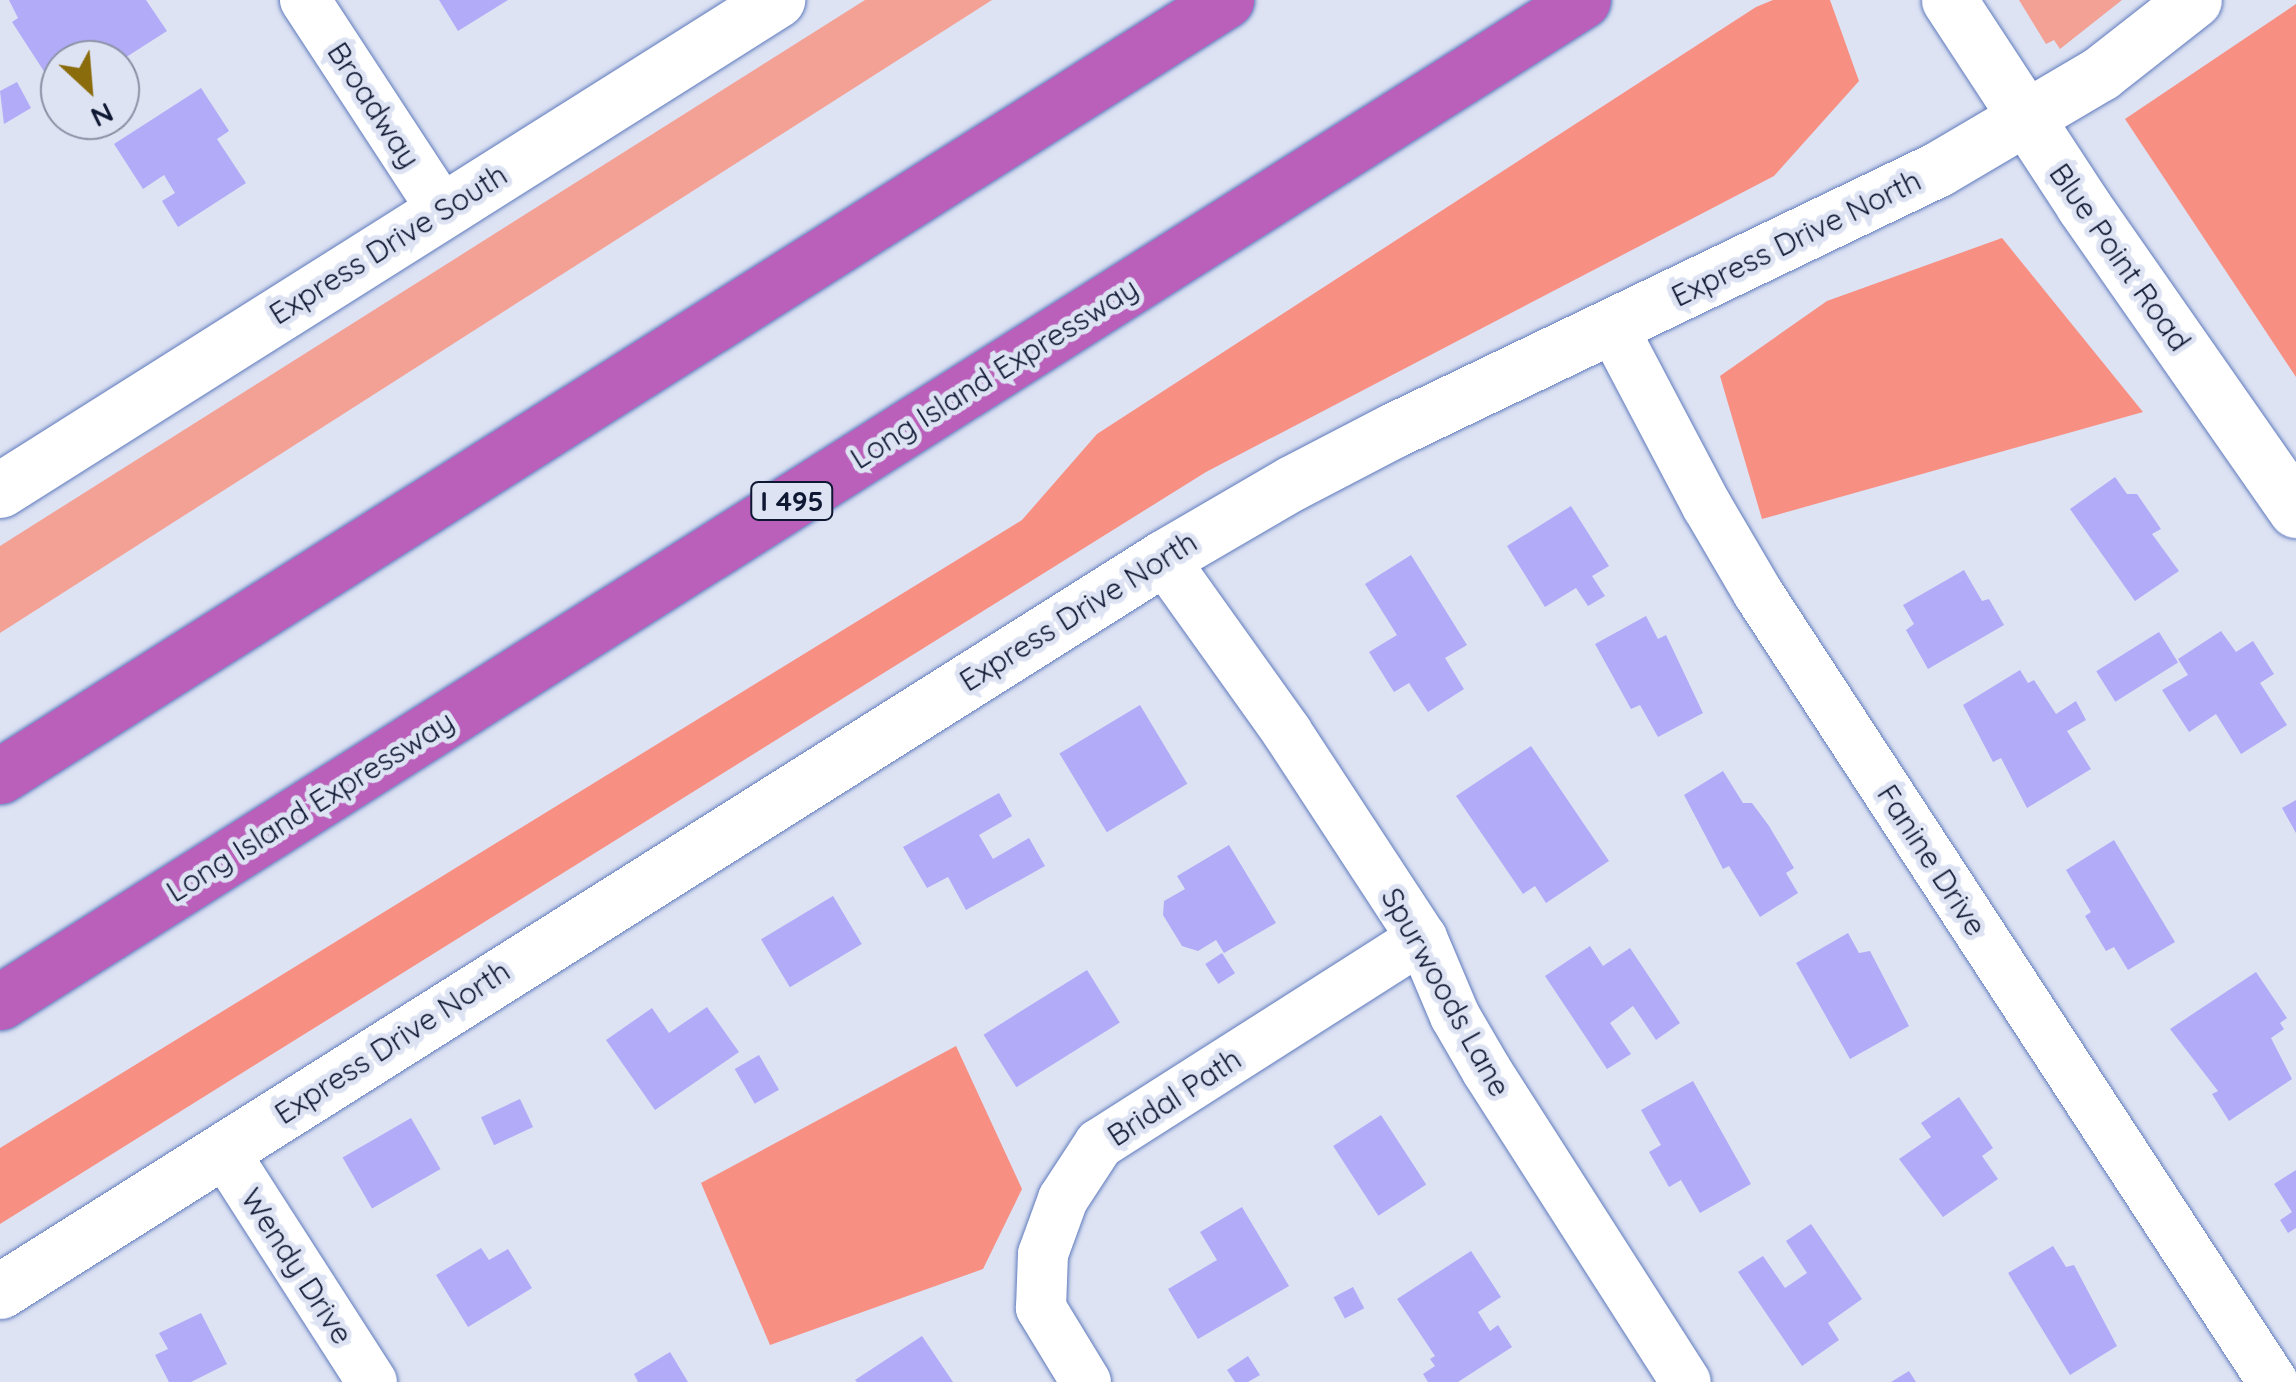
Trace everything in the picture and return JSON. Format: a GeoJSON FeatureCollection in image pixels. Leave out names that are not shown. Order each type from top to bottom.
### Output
{"type":"FeatureCollection","features":[{"type":"Feature","properties":{"kind":"highway"},"geometry":{"type":"LineString","coordinates":[[0,776],[1226,0]]}},
{"type":"Feature","properties":{"kind":"highway","name":"Long Island Expressway"},"geometry":{"type":"LineString","coordinates":[[0,1002],[1583,0]]}},
{"type":"Feature","properties":{"kind":"main road","name":"Express Drive South"},"geometry":{"type":"LineString","coordinates":[[0,490],[777,0]]}},
{"type":"Feature","properties":{"kind":"main road","name":"Blue Point Road"},"geometry":{"type":"LineString","coordinates":[[1948,0],[2026,120],[2296,510]]}},
{"type":"Feature","properties":{"kind":"main road","name":"Express Drive North"},"geometry":{"type":"LineString","coordinates":[[0,1291],[1163,558],[1292,483],[1876,200],[2026,120],[2101,73],[2194,0]]}},
{"type":"Feature","properties":{"kind":"street","name":"Broadway"},"geometry":{"type":"LineString","coordinates":[[305,0],[442,209]]}},
{"type":"Feature","properties":{"kind":"street","name":"Fanine Drive"},"geometry":{"type":"LineString","coordinates":[[1612,326],[1706,506],[1758,592],[2273,1382]]}},
{"type":"Feature","properties":{"kind":"street","name":"Spurwoods Lane"},"geometry":{"type":"LineString","coordinates":[[1163,558],[1287,732],[1422,938],[1455,1016],[1686,1382]]}},
{"type":"Feature","properties":{"kind":"street","name":"Bridal Path"},"geometry":{"type":"LineString","coordinates":[[1086,1382],[1041,1308],[1043,1254],[1063,1199],[1099,1144],[1422,938]]}},
{"type":"Feature","properties":{"kind":"street","name":"Wendy Drive"},"geometry":{"type":"LineString","coordinates":[[223,1150],[372,1382]]}},
{"type":"Feature","properties":{"kind":"shaded area"},"geometry":{"type":"Polygon","coordinates":[[[865,0],[992,0],[0,633],[0,546],[865,0]]]}},
{"type":"Feature","properties":{"kind":"shaded area"},"geometry":{"type":"Polygon","coordinates":[[[1773,0],[1830,0],[1859,81],[1774,176],[1206,472],[0,1224],[0,1148],[1022,520],[1097,434],[1756,7],[1773,0]]]}},
{"type":"Feature","properties":{"kind":"shaded area"},"geometry":{"type":"Polygon","coordinates":[[[2019,0],[2122,0],[2060,49],[2054,40],[2046,44],[2019,0]]]}},
{"type":"Feature","properties":{"kind":"shaded area"},"geometry":{"type":"Polygon","coordinates":[[[2296,4],[2296,377],[2125,119],[2296,4]]]}},
{"type":"Feature","properties":{"kind":"shaded area"},"geometry":{"type":"Polygon","coordinates":[[[2002,238],[2143,412],[1762,519],[1720,376],[1827,301],[2002,238]]]}},
{"type":"Feature","properties":{"kind":"shaded area"},"geometry":{"type":"Polygon","coordinates":[[[956,1046],[1022,1189],[983,1269],[770,1345],[701,1183],[956,1046]]]}},
{"type":"Feature","properties":{"kind":"building"},"geometry":{"type":"Polygon","coordinates":[[[9,0],[146,0],[167,31],[140,48],[140,40],[40,40],[40,65],[12,22],[18,18],[9,0]]]}},
{"type":"Feature","properties":{"kind":"building"},"geometry":{"type":"Polygon","coordinates":[[[439,0],[508,0],[458,31],[439,0]]]}},
{"type":"Feature","properties":{"kind":"building"},"geometry":{"type":"Polygon","coordinates":[[[17,82],[31,108],[4,124],[0,91],[17,82]]]}},
{"type":"Feature","properties":{"kind":"building"},"geometry":{"type":"Polygon","coordinates":[[[201,88],[229,131],[217,139],[246,183],[178,227],[162,201],[175,193],[164,175],[143,189],[114,144],[120,140],[140,140],[140,127],[201,88]]]}},
{"type":"Feature","properties":{"kind":"building"},"geometry":{"type":"Polygon","coordinates":[[[2115,477],[2127,494],[2137,494],[2161,529],[2152,534],[2179,571],[2135,601],[2070,509],[2115,477]]]}},
{"type":"Feature","properties":{"kind":"building"},"geometry":{"type":"Polygon","coordinates":[[[1571,506],[1609,566],[1592,576],[1605,596],[1588,606],[1576,588],[1545,607],[1507,546],[1571,506]]]}},
{"type":"Feature","properties":{"kind":"building"},"geometry":{"type":"Polygon","coordinates":[[[1411,555],[1467,645],[1445,658],[1464,689],[1428,712],[1409,683],[1394,692],[1369,652],[1397,635],[1365,584],[1411,555]]]}},
{"type":"Feature","properties":{"kind":"building"},"geometry":{"type":"Polygon","coordinates":[[[1964,570],[1982,601],[1989,599],[2004,625],[1928,669],[1906,630],[1914,624],[1903,605],[1964,570]]]}},
{"type":"Feature","properties":{"kind":"building"},"geometry":{"type":"Polygon","coordinates":[[[1646,616],[1658,639],[1666,635],[1703,713],[1658,737],[1640,705],[1631,709],[1595,644],[1646,616]]]}},
{"type":"Feature","properties":{"kind":"building"},"geometry":{"type":"Polygon","coordinates":[[[2221,631],[2236,652],[2253,641],[2274,674],[2260,683],[2287,725],[2241,754],[2216,714],[2189,732],[2162,690],[2188,675],[2178,659],[2221,631]]]}},
{"type":"Feature","properties":{"kind":"building"},"geometry":{"type":"Polygon","coordinates":[[[2159,632],[2178,663],[2115,702],[2096,671],[2159,632]]]}},
{"type":"Feature","properties":{"kind":"building"},"geometry":{"type":"Polygon","coordinates":[[[2020,670],[2028,683],[2034,680],[2056,714],[2076,701],[2086,720],[2067,731],[2091,769],[2027,808],[2001,758],[1993,762],[1963,705],[2020,670]]]}},
{"type":"Feature","properties":{"kind":"building"},"geometry":{"type":"Polygon","coordinates":[[[1140,705],[1187,784],[1107,832],[1059,753],[1140,705]]]}},
{"type":"Feature","properties":{"kind":"building"},"geometry":{"type":"Polygon","coordinates":[[[1531,746],[1609,861],[1546,903],[1535,886],[1523,894],[1456,796],[1531,746]]]}},
{"type":"Feature","properties":{"kind":"building"},"geometry":{"type":"Polygon","coordinates":[[[1723,771],[1743,803],[1752,803],[1769,826],[1794,868],[1786,873],[1798,893],[1760,917],[1729,866],[1723,869],[1684,795],[1723,771]]]}},
{"type":"Feature","properties":{"kind":"building"},"geometry":{"type":"Polygon","coordinates":[[[999,793],[1012,816],[979,835],[993,859],[1029,838],[1045,866],[966,910],[948,877],[927,888],[903,847],[999,793]]]}},
{"type":"Feature","properties":{"kind":"building"},"geometry":{"type":"Polygon","coordinates":[[[2296,800],[2296,833],[2282,808],[2296,800]]]}},
{"type":"Feature","properties":{"kind":"building"},"geometry":{"type":"Polygon","coordinates":[[[2114,840],[2175,942],[2128,970],[2114,947],[2106,951],[2085,916],[2091,912],[2066,870],[2114,840]]]}},
{"type":"Feature","properties":{"kind":"building"},"geometry":{"type":"Polygon","coordinates":[[[1229,845],[1276,923],[1224,953],[1216,940],[1198,951],[1182,946],[1163,915],[1164,901],[1185,889],[1177,876],[1229,845]]]}},
{"type":"Feature","properties":{"kind":"building"},"geometry":{"type":"Polygon","coordinates":[[[833,896],[862,944],[790,987],[761,939],[833,896]]]}},
{"type":"Feature","properties":{"kind":"building"},"geometry":{"type":"Polygon","coordinates":[[[1848,933],[1859,953],[1870,951],[1909,1026],[1850,1059],[1796,963],[1848,933]]]}},
{"type":"Feature","properties":{"kind":"building"},"geometry":{"type":"Polygon","coordinates":[[[1590,946],[1603,966],[1630,948],[1680,1023],[1656,1040],[1633,1006],[1610,1023],[1631,1054],[1607,1069],[1545,976],[1590,946]]]}},
{"type":"Feature","properties":{"kind":"building"},"geometry":{"type":"Polygon","coordinates":[[[1222,953],[1235,973],[1218,984],[1205,964],[1222,953]]]}},
{"type":"Feature","properties":{"kind":"building"},"geometry":{"type":"Polygon","coordinates":[[[1087,970],[1120,1023],[1016,1087],[984,1035],[1087,970]]]}},
{"type":"Feature","properties":{"kind":"building"},"geometry":{"type":"Polygon","coordinates":[[[2256,972],[2287,1018],[2280,1023],[2284,1029],[2271,1038],[2292,1079],[2229,1121],[2212,1094],[2218,1091],[2170,1029],[2256,972]]]}},
{"type":"Feature","properties":{"kind":"building"},"geometry":{"type":"Polygon","coordinates":[[[707,1007],[739,1052],[655,1110],[606,1040],[652,1008],[669,1033],[707,1007]]]}},
{"type":"Feature","properties":{"kind":"building"},"geometry":{"type":"Polygon","coordinates":[[[759,1055],[779,1090],[755,1104],[735,1069],[759,1055]]]}},
{"type":"Feature","properties":{"kind":"building"},"geometry":{"type":"Polygon","coordinates":[[[1693,1081],[1751,1184],[1700,1213],[1681,1180],[1669,1187],[1649,1152],[1661,1145],[1641,1110],[1693,1081]]]}},
{"type":"Feature","properties":{"kind":"building"},"geometry":{"type":"Polygon","coordinates":[[[1959,1097],[1993,1148],[1982,1156],[1998,1179],[1943,1217],[1899,1159],[1931,1137],[1921,1123],[1959,1097]]]}},
{"type":"Feature","properties":{"kind":"building"},"geometry":{"type":"Polygon","coordinates":[[[520,1099],[533,1127],[494,1145],[481,1117],[520,1099]]]}},
{"type":"Feature","properties":{"kind":"building"},"geometry":{"type":"Polygon","coordinates":[[[1381,1115],[1426,1185],[1378,1216],[1333,1146],[1381,1115]]]}},
{"type":"Feature","properties":{"kind":"building"},"geometry":{"type":"Polygon","coordinates":[[[411,1118],[440,1169],[372,1209],[343,1158],[411,1118]]]}},
{"type":"Feature","properties":{"kind":"building"},"geometry":{"type":"Polygon","coordinates":[[[2296,1170],[2296,1228],[2288,1233],[2280,1220],[2292,1212],[2274,1184],[2296,1170]]]}},
{"type":"Feature","properties":{"kind":"building"},"geometry":{"type":"Polygon","coordinates":[[[1242,1207],[1289,1286],[1198,1339],[1168,1289],[1217,1260],[1200,1232],[1242,1207]]]}},
{"type":"Feature","properties":{"kind":"building"},"geometry":{"type":"Polygon","coordinates":[[[1811,1224],[1862,1299],[1828,1323],[1839,1340],[1802,1366],[1738,1272],[1763,1256],[1785,1288],[1807,1273],[1786,1241],[1811,1224]]]}},
{"type":"Feature","properties":{"kind":"building"},"geometry":{"type":"Polygon","coordinates":[[[2053,1246],[2066,1267],[2074,1265],[2117,1346],[2070,1375],[2008,1273],[2053,1246]]]}},
{"type":"Feature","properties":{"kind":"building"},"geometry":{"type":"Polygon","coordinates":[[[481,1248],[489,1260],[508,1249],[532,1288],[468,1327],[436,1275],[481,1248]]]}},
{"type":"Feature","properties":{"kind":"building"},"geometry":{"type":"Polygon","coordinates":[[[1471,1251],[1501,1297],[1478,1312],[1490,1331],[1498,1325],[1512,1347],[1458,1382],[1428,1382],[1423,1374],[1435,1366],[1430,1359],[1435,1356],[1397,1299],[1471,1251]]]}},
{"type":"Feature","properties":{"kind":"building"},"geometry":{"type":"Polygon","coordinates":[[[1353,1287],[1364,1308],[1345,1319],[1334,1297],[1353,1287]]]}},
{"type":"Feature","properties":{"kind":"building"},"geometry":{"type":"Polygon","coordinates":[[[201,1313],[227,1364],[191,1382],[169,1382],[155,1355],[168,1349],[159,1333],[201,1313]]]}},
{"type":"Feature","properties":{"kind":"building"},"geometry":{"type":"Polygon","coordinates":[[[922,1336],[953,1382],[855,1380],[922,1336]]]}},
{"type":"Feature","properties":{"kind":"building"},"geometry":{"type":"Polygon","coordinates":[[[670,1352],[688,1382],[638,1382],[634,1374],[670,1352]]]}},
{"type":"Feature","properties":{"kind":"building"},"geometry":{"type":"Polygon","coordinates":[[[1248,1356],[1260,1375],[1248,1382],[1235,1382],[1227,1370],[1248,1356]]]}},
{"type":"Feature","properties":{"kind":"building"},"geometry":{"type":"Polygon","coordinates":[[[1909,1371],[1916,1382],[1891,1382],[1909,1371]]]}}]}
